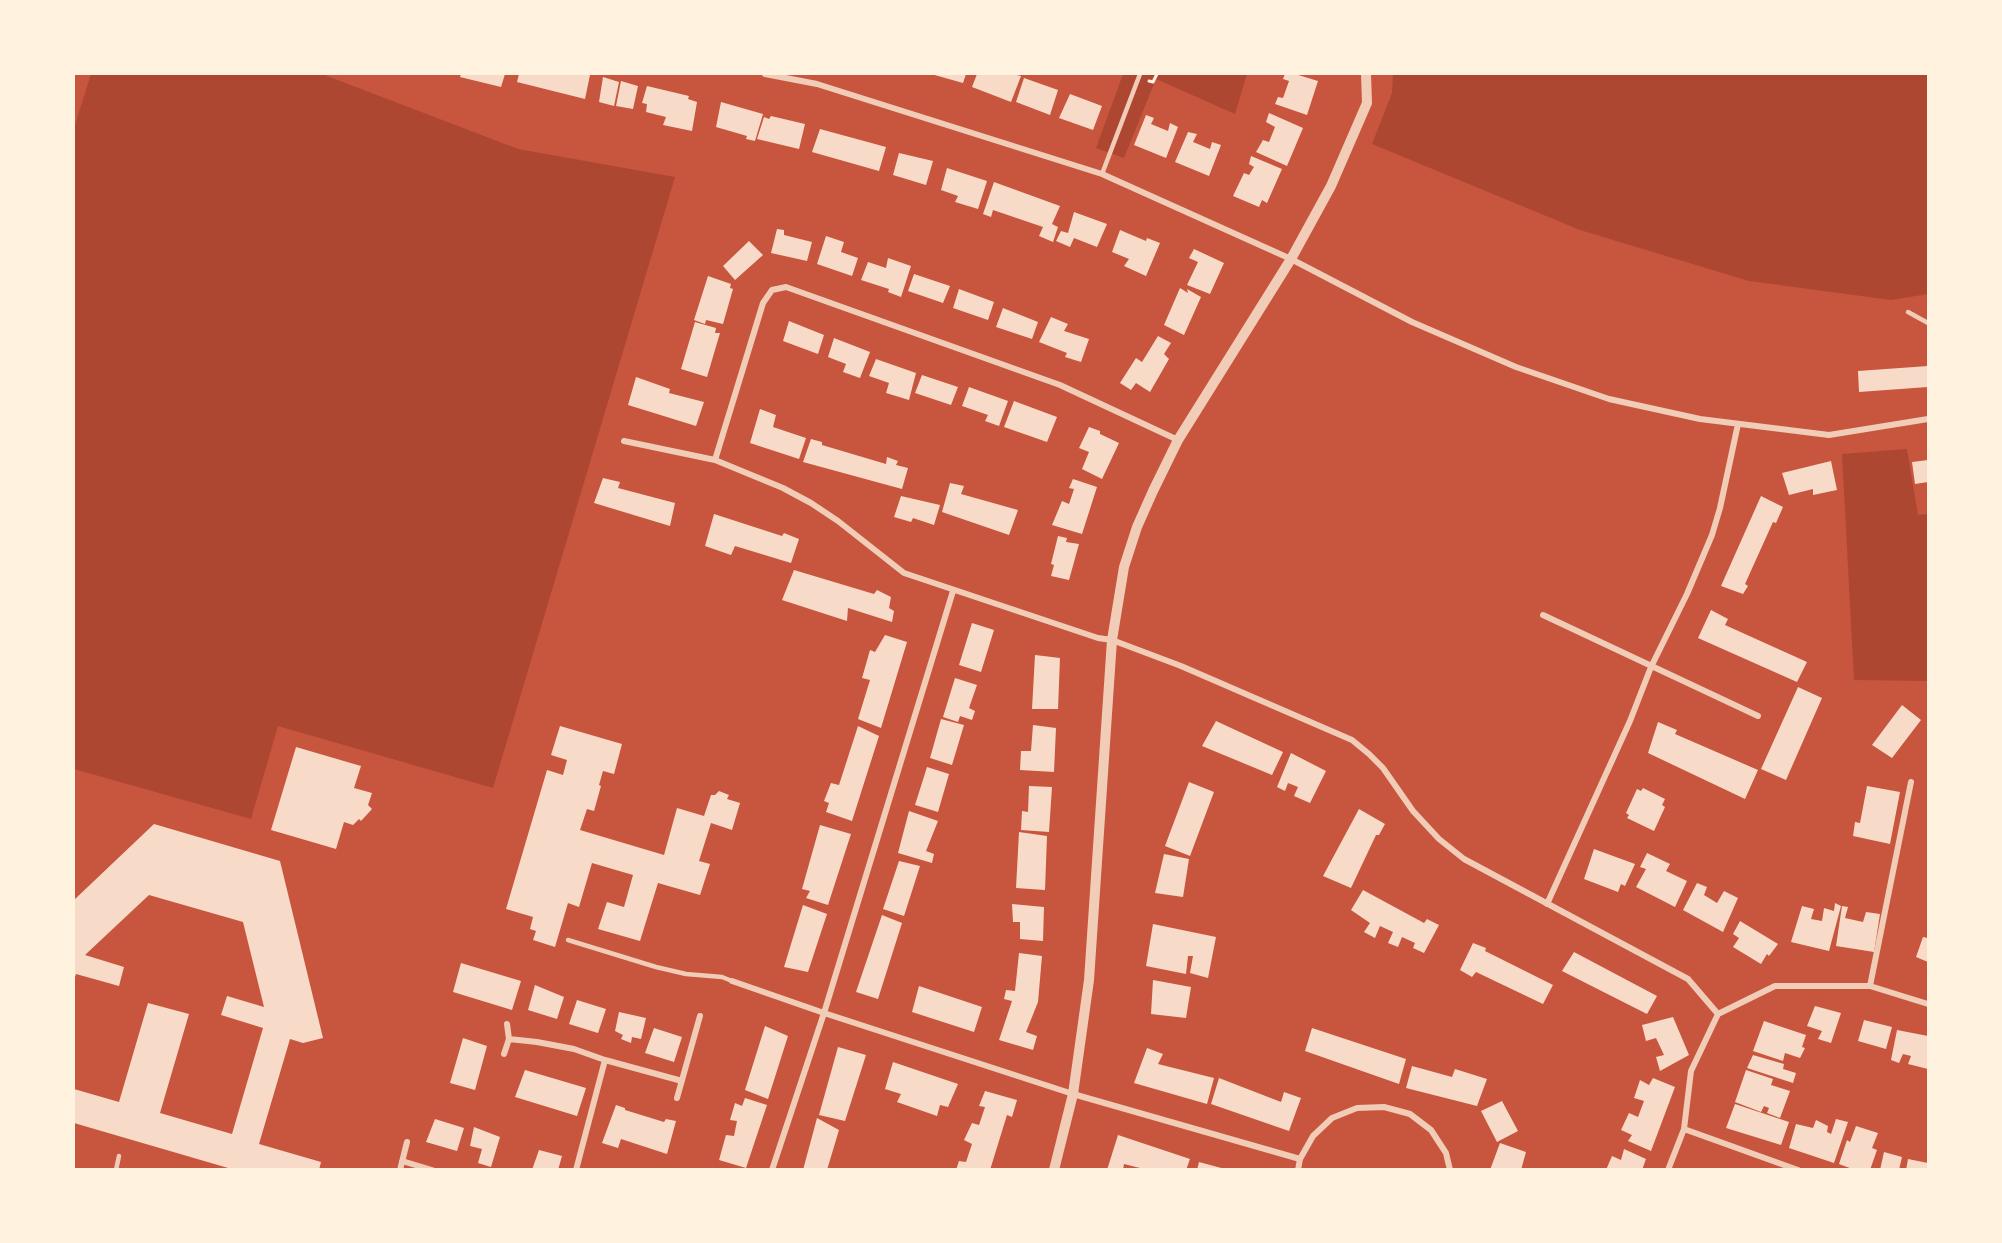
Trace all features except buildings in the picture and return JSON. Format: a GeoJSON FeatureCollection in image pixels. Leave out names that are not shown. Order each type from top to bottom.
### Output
{"type":"FeatureCollection","features":[{"type":"Feature","properties":{"kind":"street"},"geometry":{"type":"LineString","coordinates":[[765,74],[817,84],[1102,174],[1291,259],[1412,322],[1516,367],[1609,399],[1700,419],[1829,435],[1929,419]]}},
{"type":"Feature","properties":{"kind":"street"},"geometry":{"type":"LineString","coordinates":[[1054,1170],[1073,1094],[1089,980],[1112,640],[1125,567],[1137,527],[1178,440],[1291,259],[1331,186],[1367,104],[1366,74]]}},
{"type":"Feature","properties":{"kind":"street"},"geometry":{"type":"LineString","coordinates":[[715,460],[763,303],[772,290],[786,287],[1060,385],[1178,440]]}},
{"type":"Feature","properties":{"kind":"street"},"geometry":{"type":"LineString","coordinates":[[1547,904],[1630,721],[1651,667],[1687,594],[1712,536],[1738,424]]}},
{"type":"Feature","properties":{"kind":"street"},"geometry":{"type":"LineString","coordinates":[[624,441],[715,460],[783,488],[812,503],[904,573],[1098,638],[1112,640],[1180,666],[1352,740],[1383,768],[1413,810],[1439,839],[1464,859],[1688,978],[1718,1014]]}},
{"type":"Feature","properties":{"kind":"street"},"geometry":{"type":"LineString","coordinates":[[772,1170],[824,1013],[953,591]]}},
{"type":"Feature","properties":{"kind":"street"},"geometry":{"type":"LineString","coordinates":[[1543,615],[1758,716]]}},
{"type":"Feature","properties":{"kind":"street"},"geometry":{"type":"LineString","coordinates":[[1870,986],[1911,782]]}},
{"type":"Feature","properties":{"kind":"street"},"geometry":{"type":"LineString","coordinates":[[732,981],[1073,1094],[1300,1159]]}},
{"type":"Feature","properties":{"kind":"street"},"geometry":{"type":"LineString","coordinates":[[1668,1170],[1684,1129],[1691,1071],[1718,1014],[1775,986],[1870,986],[1929,1005]]}},
{"type":"Feature","properties":{"kind":"street"},"geometry":{"type":"LineString","coordinates":[[677,1098],[700,1016]]}},
{"type":"Feature","properties":{"kind":"street"},"geometry":{"type":"LineString","coordinates":[[504,1054],[509,1039],[507,1023]]}},
{"type":"Feature","properties":{"kind":"street"},"geometry":{"type":"LineString","coordinates":[[509,1039],[574,1049],[682,1081]]}},
{"type":"Feature","properties":{"kind":"street"},"geometry":{"type":"LineString","coordinates":[[576,1170],[605,1060]]}},
{"type":"Feature","properties":{"kind":"street"},"geometry":{"type":"LineString","coordinates":[[1298,1170],[1300,1159],[1312,1136],[1332,1118],[1357,1108],[1384,1107],[1410,1114],[1431,1130],[1446,1153],[1450,1170]]}},
{"type":"Feature","properties":{"kind":"street"},"geometry":{"type":"LineString","coordinates":[[1684,1129],[1798,1170]]}},
{"type":"Feature","properties":{"kind":"street"},"geometry":{"type":"LineString","coordinates":[[400,1170],[407,1142]]}},
{"type":"Feature","properties":{"kind":"street"},"geometry":{"type":"LineString","coordinates":[[402,1161],[432,1170]]}},
{"type":"Feature","properties":{"kind":"lane"},"geometry":{"type":"LineString","coordinates":[[1102,174],[1140,74]]}},
{"type":"Feature","properties":{"kind":"lane"},"geometry":{"type":"LineString","coordinates":[[1908,312],[1929,323]]}},
{"type":"Feature","properties":{"kind":"lane"},"geometry":{"type":"LineString","coordinates":[[568,940],[656,967],[686,974],[722,977],[732,981]]}},
{"type":"Feature","properties":{"kind":"lane"},"geometry":{"type":"LineString","coordinates":[[116,1170],[119,1156]]}},
{"type":"Feature","properties":{"kind":"shaded area"},"geometry":{"type":"Polygon","coordinates":[[[91,74],[322,74],[518,149],[675,177],[493,788],[278,726],[251,819],[74,769],[74,128],[91,74]]]}},
{"type":"Feature","properties":{"kind":"shaded area"},"geometry":{"type":"Polygon","coordinates":[[[1123,74],[1247,74],[1235,114],[1156,79],[1124,158],[1096,148],[1123,74]]]}},
{"type":"Feature","properties":{"kind":"shaded area"},"geometry":{"type":"Polygon","coordinates":[[[1393,74],[1928,74],[1928,294],[1891,300],[1749,281],[1580,230],[1372,144],[1392,93],[1393,74]]]}},
{"type":"Feature","properties":{"kind":"shaded area"},"geometry":{"type":"Polygon","coordinates":[[[1907,449],[1918,515],[1928,514],[1928,681],[1854,680],[1842,454],[1907,449]]]}}]}
